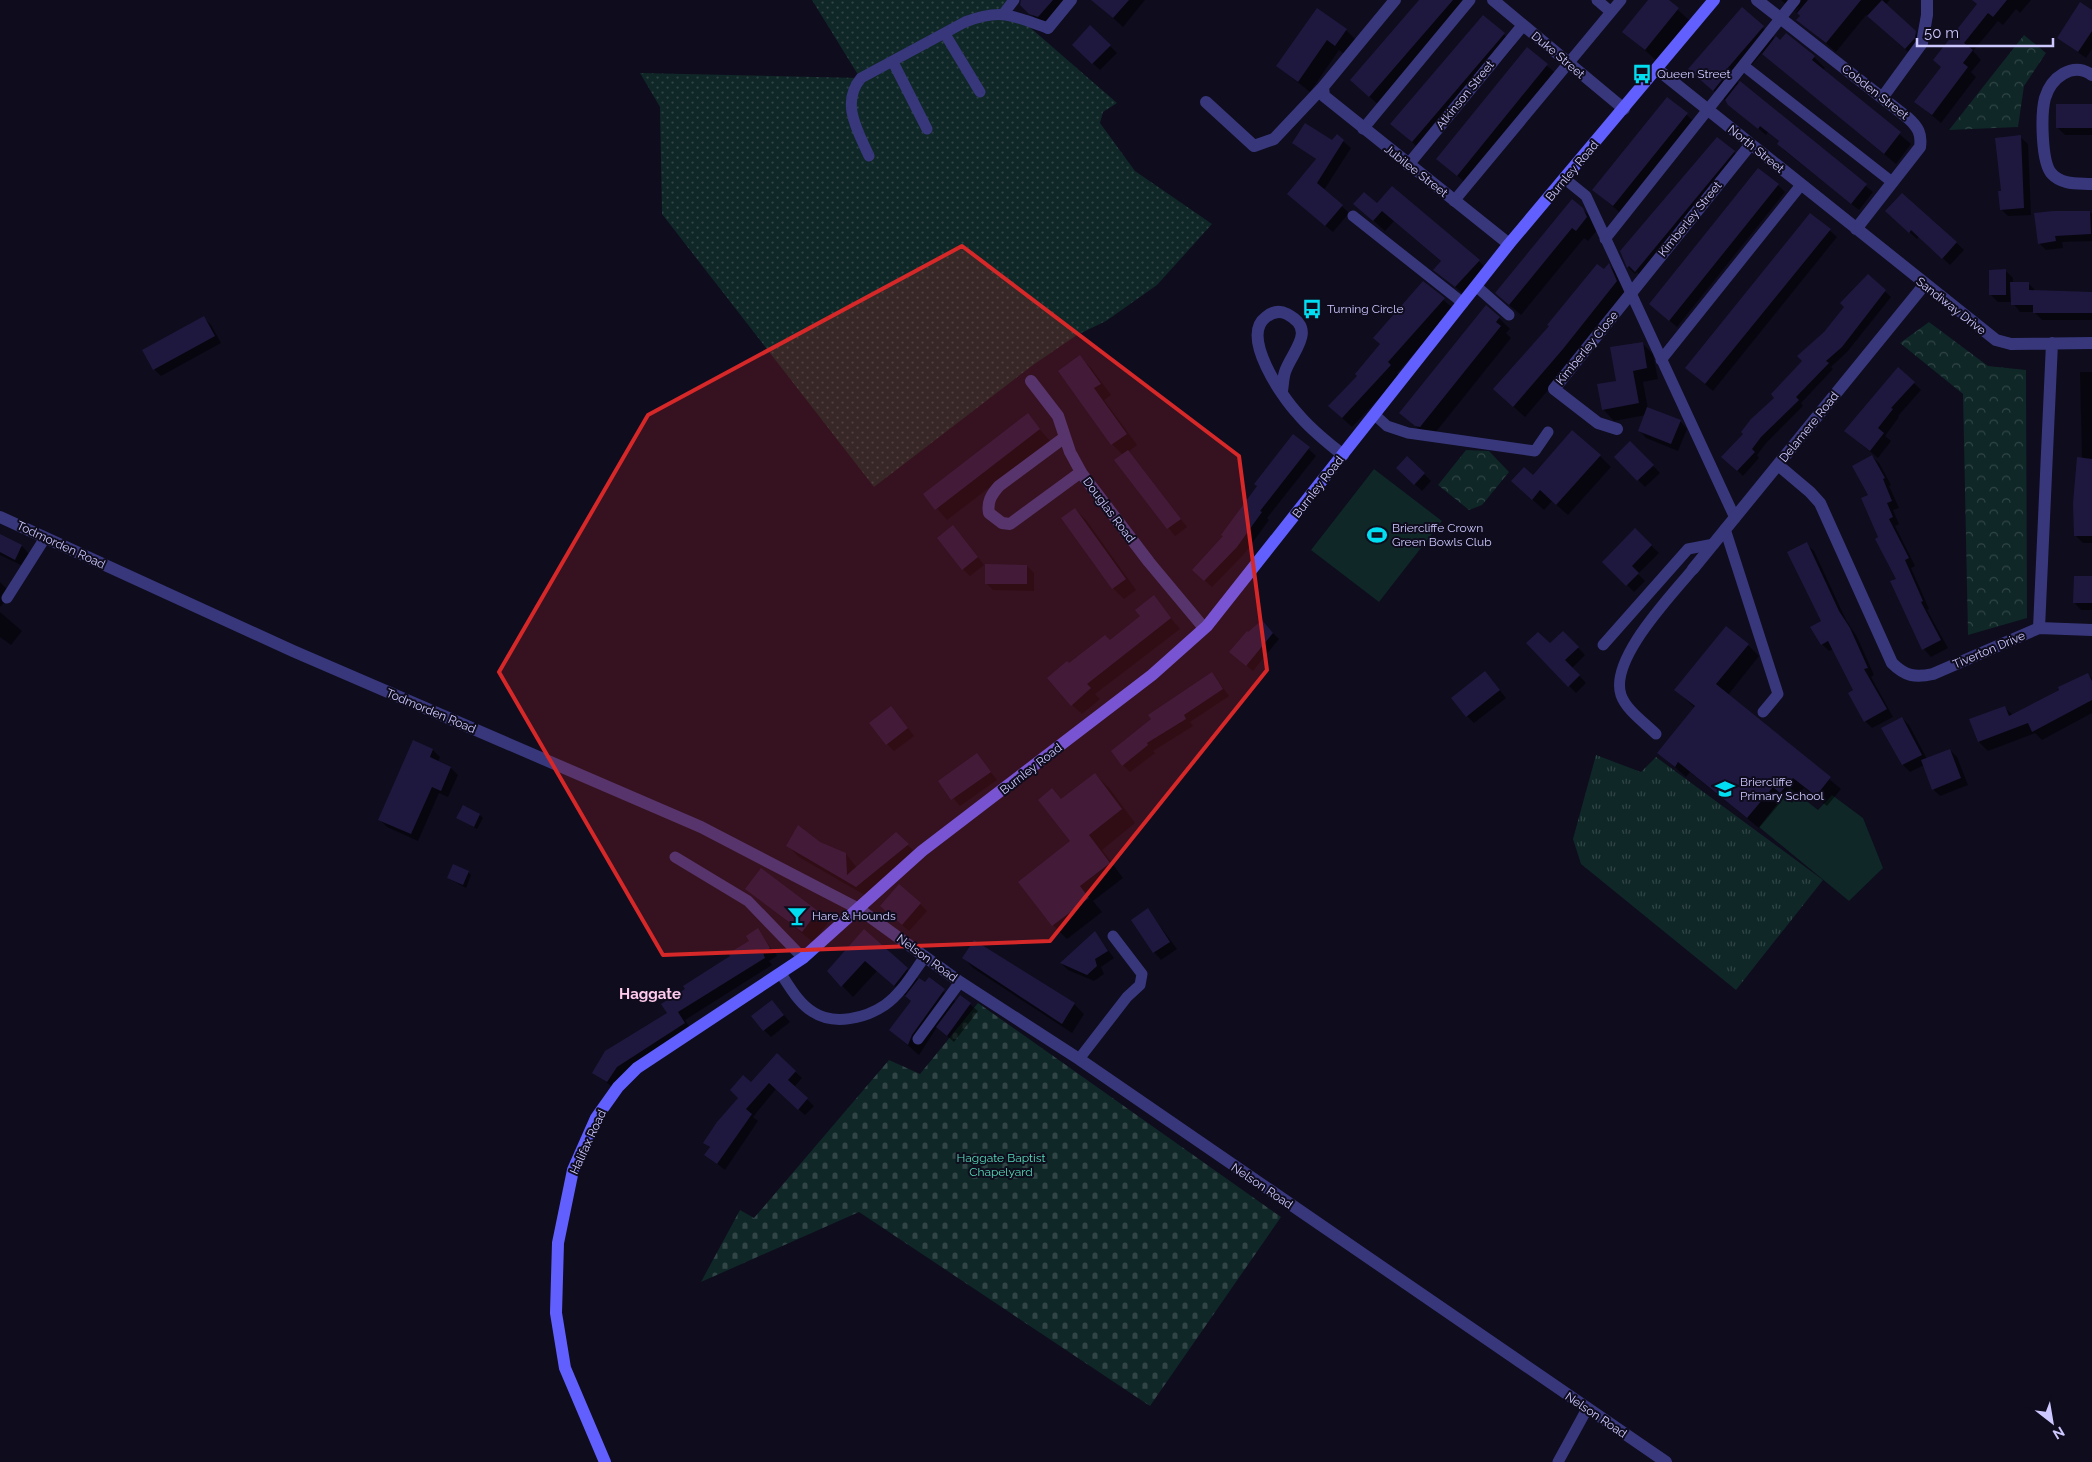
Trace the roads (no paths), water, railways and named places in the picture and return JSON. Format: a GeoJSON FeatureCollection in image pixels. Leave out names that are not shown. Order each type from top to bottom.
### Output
{"type":"FeatureCollection","features":[{"type":"Feature","properties":{"kind":"street"},"geometry":{"type":"LineString","coordinates":[[1048,28],[1071,0]]}},
{"type":"Feature","properties":{"kind":"street"},"geometry":{"type":"LineString","coordinates":[[1206,102],[1254,146],[1274,139],[1324,92],[1395,0]]}},
{"type":"Feature","properties":{"kind":"street","name":"Duke Street"},"geometry":{"type":"LineString","coordinates":[[1493,0],[1624,109]]}},
{"type":"Feature","properties":{"kind":"street","name":"Cobden Street"},"geometry":{"type":"LineString","coordinates":[[1757,0],[1915,124],[1921,136],[1920,147],[1856,229]]}},
{"type":"Feature","properties":{"kind":"street"},"geometry":{"type":"LineString","coordinates":[[1882,98],[1922,43],[1927,15],[1927,0]]}},
{"type":"Feature","properties":{"kind":"street","name":"Burnley Road"},"geometry":{"type":"LineString","coordinates":[[859,909],[922,851],[1152,675],[1204,628],[1509,244],[1624,109],[1712,1]]}},
{"type":"Feature","properties":{"kind":"street","name":"Atkinson Street"},"geometry":{"type":"LineString","coordinates":[[1408,165],[1523,25]]}},
{"type":"Feature","properties":{"kind":"street","name":"North Street"},"geometry":{"type":"LineString","coordinates":[[1657,69],[1856,229]]}},
{"type":"Feature","properties":{"kind":"street"},"geometry":{"type":"LineString","coordinates":[[2092,75],[2075,69],[2062,73],[2050,86],[2044,100],[2044,156],[2047,168],[2052,175],[2066,183],[2092,184]]}},
{"type":"Feature","properties":{"kind":"street","name":"Jubilee Street"},"geometry":{"type":"LineString","coordinates":[[1324,92],[1362,129],[1509,244]]}},
{"type":"Feature","properties":{"kind":"street","name":"Kimberley Street"},"geometry":{"type":"LineString","coordinates":[[1630,294],[1751,144]]}},
{"type":"Feature","properties":{"kind":"street","name":"Sandiway Drive"},"geometry":{"type":"LineString","coordinates":[[1856,229],[1996,340],[2011,344],[2092,343]]}},
{"type":"Feature","properties":{"kind":"street","name":"Delamere Road"},"geometry":{"type":"LineString","coordinates":[[1693,569],[1924,284]]}},
{"type":"Feature","properties":{"kind":"street","name":"Kimberley Close"},"geometry":{"type":"LineString","coordinates":[[1617,429],[1598,424],[1554,389],[1630,294]]}},
{"type":"Feature","properties":{"kind":"street"},"geometry":{"type":"LineString","coordinates":[[1282,391],[1285,371],[1300,342],[1301,329],[1296,319],[1284,312],[1275,312],[1264,318],[1257,329],[1257,341],[1262,358],[1282,391],[1296,413],[1343,455]]}},
{"type":"Feature","properties":{"kind":"street","name":"Tiverton Drive"},"geometry":{"type":"LineString","coordinates":[[1778,465],[1820,503],[1892,663],[1899,670],[1919,678],[2039,628],[2052,343]]}},
{"type":"Feature","properties":{"kind":"street","name":"Douglas Road"},"geometry":{"type":"LineString","coordinates":[[1031,381],[1058,416],[1070,452],[1081,472],[1148,562],[1204,628]]}},
{"type":"Feature","properties":{"kind":"street"},"geometry":{"type":"LineString","coordinates":[[1065,438],[998,486],[992,494],[988,506],[989,513],[1002,523],[1010,524],[1081,472]]}},
{"type":"Feature","properties":{"kind":"street","name":"Todmorden Road"},"geometry":{"type":"LineString","coordinates":[[0,517],[292,651],[701,827],[859,909]]}},
{"type":"Feature","properties":{"kind":"street"},"geometry":{"type":"LineString","coordinates":[[2039,628],[2092,630]]}},
{"type":"Feature","properties":{"kind":"street","name":"Nelson Road"},"geometry":{"type":"LineString","coordinates":[[859,909],[924,958],[1078,1059],[1666,1462]]}},
{"type":"Feature","properties":{"kind":"street","name":"Halifax Road"},"geometry":{"type":"LineString","coordinates":[[605,1462],[565,1368],[556,1313],[558,1243],[573,1170],[596,1118],[618,1087],[637,1068],[781,974],[803,958],[859,909]]}},
{"type":"Feature","properties":{"kind":"lane"},"geometry":{"type":"LineString","coordinates":[[1004,13],[1014,0]]}},
{"type":"Feature","properties":{"kind":"lane"},"geometry":{"type":"LineString","coordinates":[[1362,129],[1470,0]]}},
{"type":"Feature","properties":{"kind":"lane"},"geometry":{"type":"LineString","coordinates":[[1597,0],[1611,12]]}},
{"type":"Feature","properties":{"kind":"lane"},"geometry":{"type":"LineString","coordinates":[[1454,201],[1620,0]]}},
{"type":"Feature","properties":{"kind":"lane"},"geometry":{"type":"LineString","coordinates":[[1605,239],[1795,0]]}},
{"type":"Feature","properties":{"kind":"lane"},"geometry":{"type":"LineString","coordinates":[[869,156],[854,122],[850,106],[853,88],[861,78],[982,15],[1004,13],[1048,28]]}},
{"type":"Feature","properties":{"kind":"lane"},"geometry":{"type":"LineString","coordinates":[[945,34],[980,92]]}},
{"type":"Feature","properties":{"kind":"lane"},"geometry":{"type":"LineString","coordinates":[[893,62],[927,129]]}},
{"type":"Feature","properties":{"kind":"lane"},"geometry":{"type":"LineString","coordinates":[[1744,66],[1892,182]]}},
{"type":"Feature","properties":{"kind":"lane"},"geometry":{"type":"LineString","coordinates":[[1565,179],[1586,196],[1735,518]]}},
{"type":"Feature","properties":{"kind":"lane"},"geometry":{"type":"LineString","coordinates":[[1661,360],[1801,185]]}},
{"type":"Feature","properties":{"kind":"lane"},"geometry":{"type":"LineString","coordinates":[[1353,216],[1463,303]]}},
{"type":"Feature","properties":{"kind":"lane"},"geometry":{"type":"LineString","coordinates":[[1476,286],[1509,315]]}},
{"type":"Feature","properties":{"kind":"lane"},"geometry":{"type":"LineString","coordinates":[[1375,415],[1387,426],[1408,433],[1535,451],[1548,432]]}},
{"type":"Feature","properties":{"kind":"lane"},"geometry":{"type":"LineString","coordinates":[[1725,530],[1778,694],[1763,712]]}},
{"type":"Feature","properties":{"kind":"lane"},"geometry":{"type":"LineString","coordinates":[[7,598],[45,538]]}},
{"type":"Feature","properties":{"kind":"lane"},"geometry":{"type":"LineString","coordinates":[[1603,645],[1688,549],[1714,544]]}},
{"type":"Feature","properties":{"kind":"lane"},"geometry":{"type":"LineString","coordinates":[[1656,734],[1629,708],[1620,695],[1619,680],[1624,664],[1635,643],[1693,569]]}},
{"type":"Feature","properties":{"kind":"lane"},"geometry":{"type":"LineString","coordinates":[[675,857],[748,901],[803,958]]}},
{"type":"Feature","properties":{"kind":"lane"},"geometry":{"type":"LineString","coordinates":[[1078,1059],[1127,997],[1140,985],[1142,974],[1112,936]]}},
{"type":"Feature","properties":{"kind":"lane"},"geometry":{"type":"LineString","coordinates":[[781,974],[812,1012],[822,1018],[844,1020],[866,1014],[886,1004],[924,958]]}},
{"type":"Feature","properties":{"kind":"lane"},"geometry":{"type":"LineString","coordinates":[[918,1038],[960,982]]}},
{"type":"Feature","properties":{"kind":"lane"},"geometry":{"type":"LineString","coordinates":[[1558,1462],[1587,1409]]}},
{"type":"Feature","properties":{"kind":"place","name":"Queen Street"},"geometry":{"type":"Point","coordinates":[1642,74]}},
{"type":"Feature","properties":{"kind":"place","name":"Turning Circle"},"geometry":{"type":"Point","coordinates":[1312,309]}},
{"type":"Feature","properties":{"kind":"place","name":"Briercliffe Crown Green Bowls Club"},"geometry":{"type":"Point","coordinates":[1377,535]}},
{"type":"Feature","properties":{"kind":"place","name":"Briercliffe Primary School"},"geometry":{"type":"Point","coordinates":[1725,789]}},
{"type":"Feature","properties":{"kind":"place","name":"Hare & Hounds"},"geometry":{"type":"Point","coordinates":[797,916]}},
{"type":"Feature","properties":{"kind":"district","name":"Haggate"},"geometry":{"type":"Point","coordinates":[650,994]}},
{"type":"Feature","properties":{"kind":"park label","name":"Haggate Baptist Chapelyard"},"geometry":{"type":"Point","coordinates":[1001,1165]}}]}
